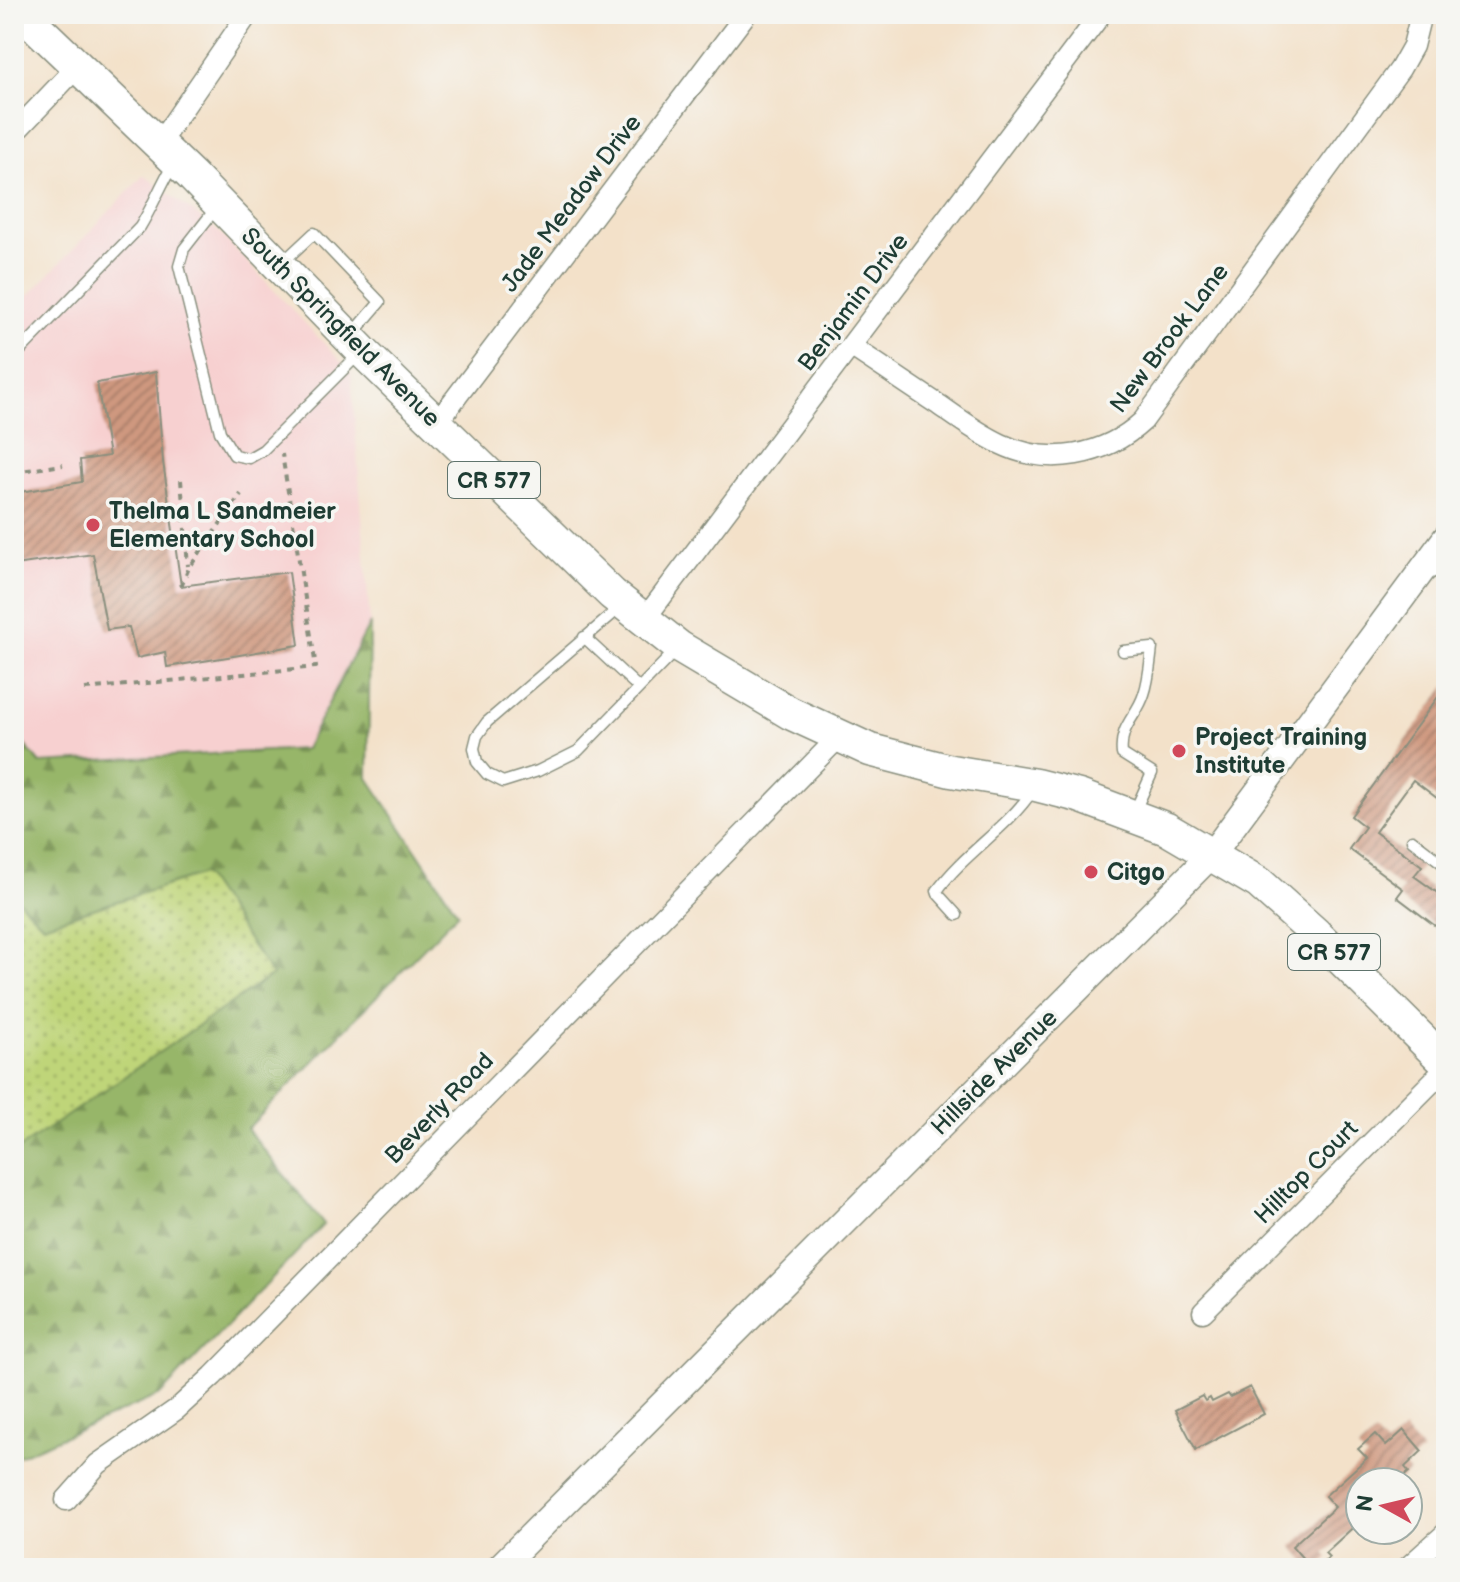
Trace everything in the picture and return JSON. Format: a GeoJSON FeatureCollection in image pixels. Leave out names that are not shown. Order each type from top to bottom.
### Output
{"type":"FeatureCollection","features":[{"type":"Feature","properties":{"kind":"main road","name":"South Springfield Avenue"},"geometry":{"type":"LineString","coordinates":[[23,14],[219,204],[436,424],[634,612],[679,647],[744,688],[838,738],[870,750],[951,771],[1036,785],[1079,796],[1133,815],[1212,854],[1259,883],[1289,909],[1446,1066]]}},
{"type":"Feature","properties":{"kind":"street"},"geometry":{"type":"LineString","coordinates":[[167,153],[248,14]]}},
{"type":"Feature","properties":{"kind":"street","name":"Jade Meadow Drive"},"geometry":{"type":"LineString","coordinates":[[436,424],[746,14]]}},
{"type":"Feature","properties":{"kind":"street","name":"Benjamin Drive"},"geometry":{"type":"LineString","coordinates":[[634,612],[852,347],[1101,14]]}},
{"type":"Feature","properties":{"kind":"street","name":"New Brook Lane"},"geometry":{"type":"LineString","coordinates":[[852,347],[1004,446],[1031,454],[1059,456],[1087,453],[1126,437],[1143,421],[1400,69],[1413,46],[1421,14]]}},
{"type":"Feature","properties":{"kind":"street"},"geometry":{"type":"LineString","coordinates":[[14,133],[77,67]]}},
{"type":"Feature","properties":{"kind":"street","name":"Hillside Avenue"},"geometry":{"type":"LineString","coordinates":[[499,1568],[1212,854],[1446,538]]}},
{"type":"Feature","properties":{"kind":"street","name":"Beverly Road"},"geometry":{"type":"LineString","coordinates":[[66,1500],[98,1464],[177,1409],[213,1376],[838,738]]}},
{"type":"Feature","properties":{"kind":"street","name":"Hilltop Court"},"geometry":{"type":"LineString","coordinates":[[1203,1312],[1446,1066]]}},
{"type":"Feature","properties":{"kind":"street"},"geometry":{"type":"LineString","coordinates":[[1407,1568],[1446,1533]]}},
{"type":"Feature","properties":{"kind":"lane"},"geometry":{"type":"LineString","coordinates":[[14,357],[140,227],[159,188],[167,153]]}},
{"type":"Feature","properties":{"kind":"lane"},"geometry":{"type":"LineString","coordinates":[[219,204],[184,249],[179,266],[220,432],[234,455],[249,458],[263,450],[356,344],[380,302],[314,233],[280,266]]}},
{"type":"Feature","properties":{"kind":"lane"},"geometry":{"type":"LineString","coordinates":[[1415,580],[1446,567]]}},
{"type":"Feature","properties":{"kind":"lane"},"geometry":{"type":"LineString","coordinates":[[634,612],[584,637],[487,722],[477,736],[474,748],[477,762],[487,774],[503,782],[518,779],[578,751],[679,647]]}},
{"type":"Feature","properties":{"kind":"lane"},"geometry":{"type":"LineString","coordinates":[[584,637],[639,688]]}},
{"type":"Feature","properties":{"kind":"lane"},"geometry":{"type":"LineString","coordinates":[[1123,651],[1152,648],[1144,696],[1127,721],[1120,742],[1122,754],[1152,773],[1133,815]]}},
{"type":"Feature","properties":{"kind":"lane"},"geometry":{"type":"LineString","coordinates":[[957,915],[937,891],[976,848],[1018,812],[1036,785]]}},
{"type":"Feature","properties":{"kind":"lane"},"geometry":{"type":"LineString","coordinates":[[1412,840],[1446,866]]}},
{"type":"Feature","properties":{"kind":"path"},"geometry":{"type":"LineString","coordinates":[[85,689],[316,667],[282,452]]}},
{"type":"Feature","properties":{"kind":"path"},"geometry":{"type":"LineString","coordinates":[[14,472],[63,465]]}},
{"type":"Feature","properties":{"kind":"path"},"geometry":{"type":"LineString","coordinates":[[181,480],[189,568]]}},
{"type":"Feature","properties":{"kind":"path"},"geometry":{"type":"LineString","coordinates":[[181,586],[189,568],[241,494]]}},
{"type":"Feature","properties":{"kind":"shaded area"},"geometry":{"type":"Polygon","coordinates":[[[144,175],[219,232],[351,372],[370,623],[305,749],[40,763],[14,733],[14,311],[144,175]]]}},
{"type":"Feature","properties":{"kind":"green space"},"geometry":{"type":"Polygon","coordinates":[[[370,623],[368,778],[458,913],[247,1129],[324,1224],[160,1395],[14,1458],[14,1152],[272,975],[203,874],[43,925],[14,896],[14,733],[40,763],[305,749],[370,623]]]}},
{"type":"Feature","properties":{"kind":"green space"},"geometry":{"type":"Polygon","coordinates":[[[203,874],[272,975],[14,1152],[14,896],[43,925],[203,874]]]}},
{"type":"Feature","properties":{"kind":"building","name":"Thelma L Sandmeier Elementary School"},"geometry":{"type":"Polygon","coordinates":[[[156,372],[163,462],[181,586],[289,572],[299,645],[167,667],[165,652],[137,658],[129,627],[107,630],[93,554],[14,565],[14,493],[82,482],[80,460],[109,456],[97,383],[156,372]]]}},
{"type":"Feature","properties":{"kind":"building"},"geometry":{"type":"Polygon","coordinates":[[[1446,686],[1446,805],[1413,780],[1375,832],[1422,866],[1414,876],[1446,899],[1446,934],[1397,897],[1403,889],[1349,849],[1365,827],[1351,816],[1446,686]]]}},
{"type":"Feature","properties":{"kind":"building"},"geometry":{"type":"Polygon","coordinates":[[[1250,1387],[1264,1414],[1196,1450],[1175,1410],[1202,1396],[1205,1401],[1210,1398],[1212,1402],[1250,1387]]]}},
{"type":"Feature","properties":{"kind":"building"},"geometry":{"type":"Polygon","coordinates":[[[1404,1430],[1422,1451],[1406,1466],[1358,1466],[1367,1458],[1358,1449],[1375,1434],[1386,1446],[1404,1430]]]}},
{"type":"Feature","properties":{"kind":"building"},"geometry":{"type":"Polygon","coordinates":[[[1344,1479],[1344,1536],[1325,1553],[1329,1557],[1318,1568],[1311,1568],[1292,1546],[1335,1507],[1325,1496],[1344,1479]]]}},
{"type":"Feature","properties":{"kind":"place","name":"Thelma L Sandmeier Elementary School"},"geometry":{"type":"Point","coordinates":[93,525]}},
{"type":"Feature","properties":{"kind":"place","name":"Project Training Institute"},"geometry":{"type":"Point","coordinates":[1179,751]}},
{"type":"Feature","properties":{"kind":"place","name":"Citgo"},"geometry":{"type":"Point","coordinates":[1091,872]}}]}
